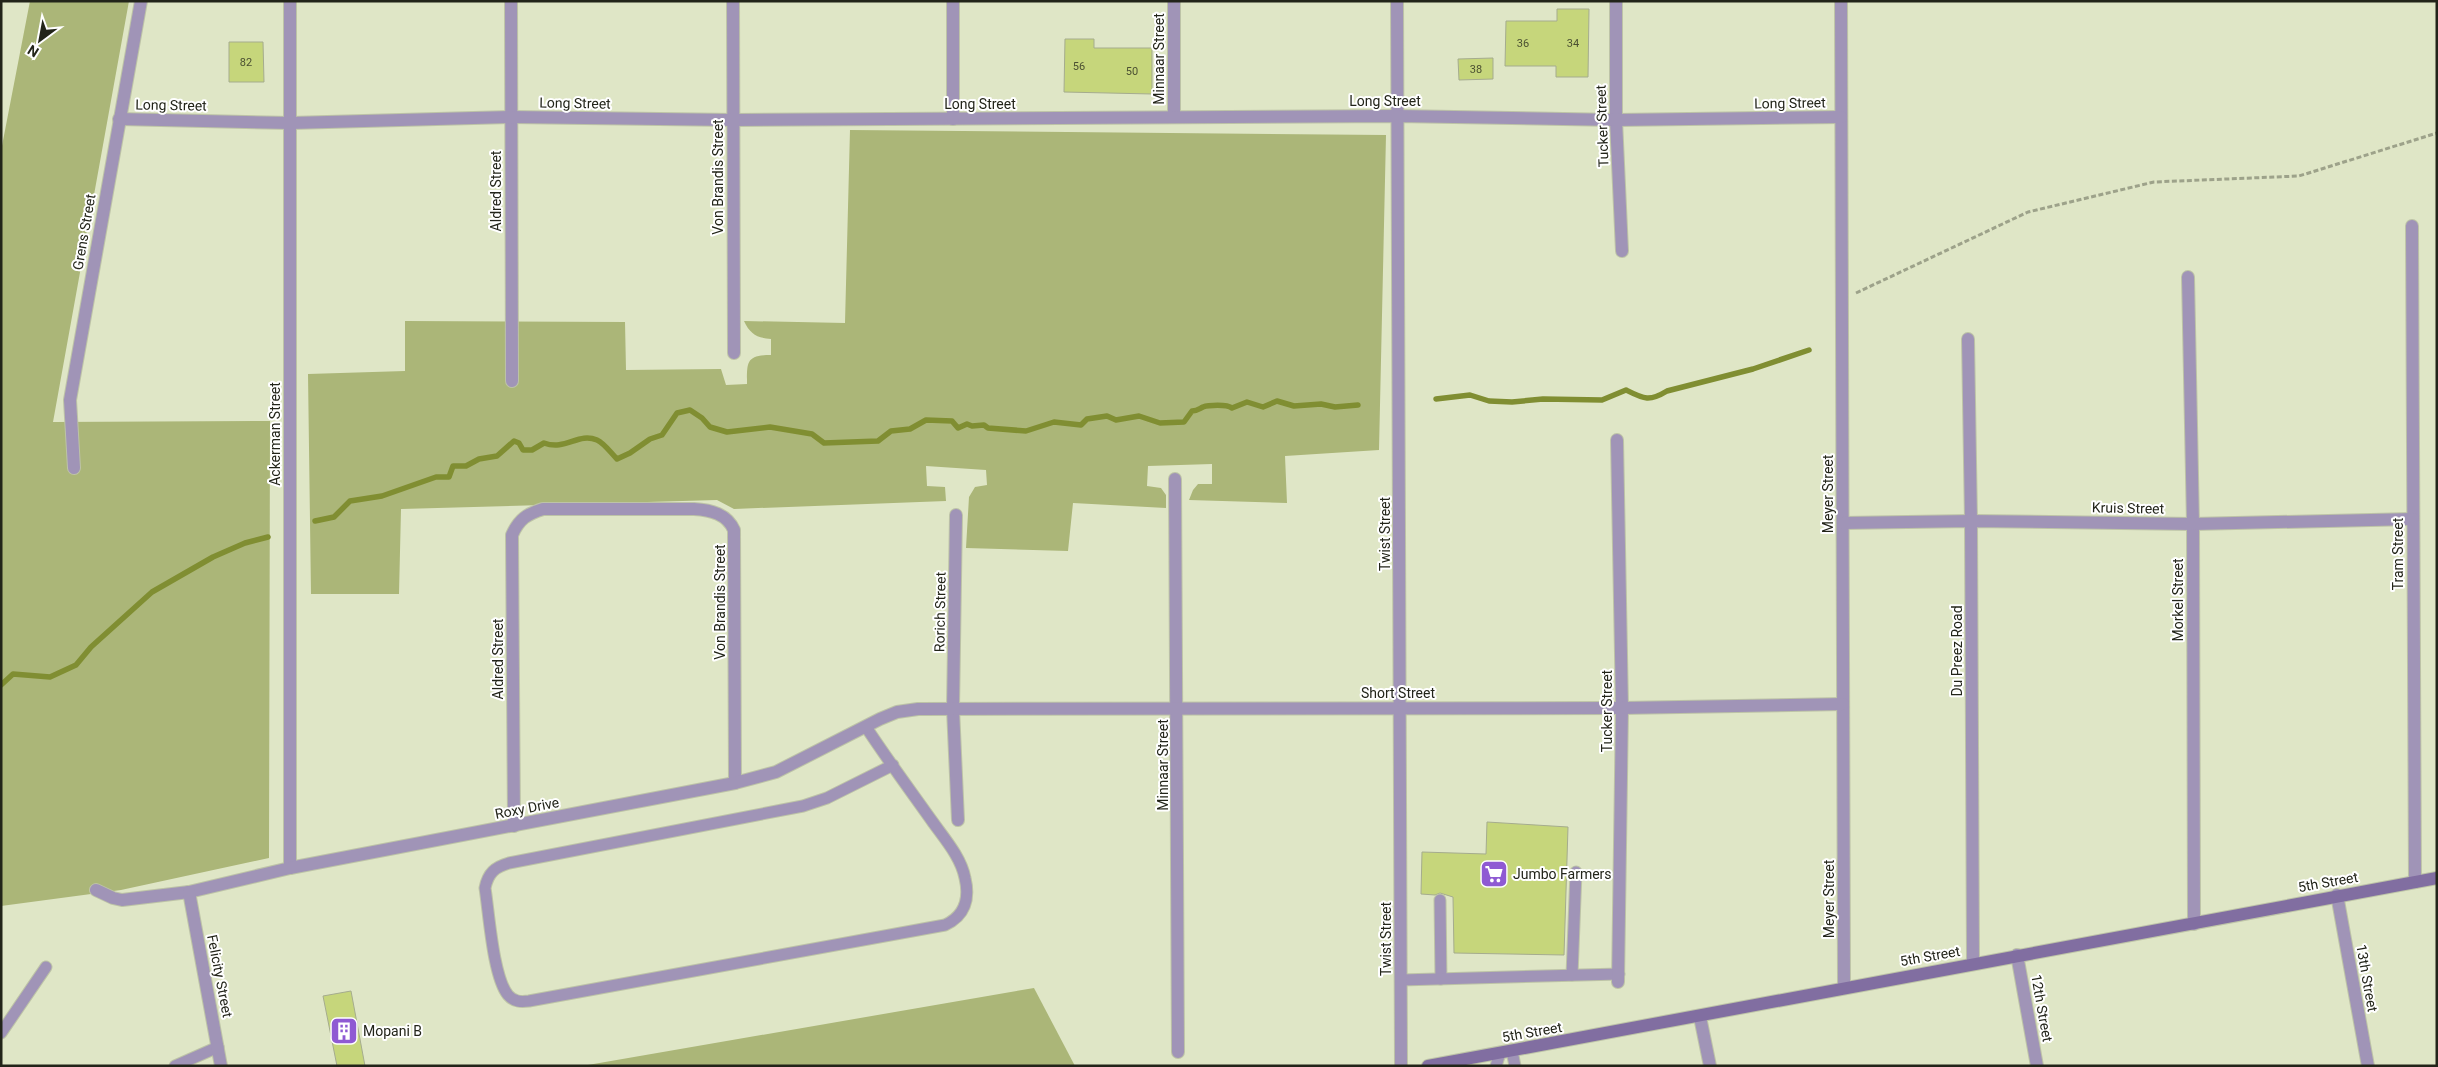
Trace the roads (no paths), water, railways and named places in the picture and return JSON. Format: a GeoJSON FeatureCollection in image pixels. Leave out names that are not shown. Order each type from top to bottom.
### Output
{"type":"FeatureCollection","features":[{"type":"Feature","properties":{"kind":"main road","name":"5th Street"},"geometry":{"type":"LineString","coordinates":[[1428,1066],[2437,878]]}},
{"type":"Feature","properties":{"kind":"street","name":"Grens Street"},"geometry":{"type":"LineString","coordinates":[[74,468],[70,400],[141,1]]}},
{"type":"Feature","properties":{"kind":"street","name":"Ackerman Street"},"geometry":{"type":"LineString","coordinates":[[290,1],[290,868]]}},
{"type":"Feature","properties":{"kind":"street","name":"Aldred Street"},"geometry":{"type":"LineString","coordinates":[[511,1],[512,381]]}},
{"type":"Feature","properties":{"kind":"street","name":"Von Brandis Street"},"geometry":{"type":"LineString","coordinates":[[733,1],[734,353]]}},
{"type":"Feature","properties":{"kind":"street"},"geometry":{"type":"LineString","coordinates":[[953,1],[953,119]]}},
{"type":"Feature","properties":{"kind":"street","name":"Minnaar Street"},"geometry":{"type":"LineString","coordinates":[[1174,1],[1174,117]]}},
{"type":"Feature","properties":{"kind":"street","name":"Twist Street"},"geometry":{"type":"LineString","coordinates":[[1397,1],[1401,1066]]}},
{"type":"Feature","properties":{"kind":"street","name":"Tucker Street"},"geometry":{"type":"LineString","coordinates":[[1616,1],[1616,120],[1622,251]]}},
{"type":"Feature","properties":{"kind":"street","name":"Meyer Street"},"geometry":{"type":"LineString","coordinates":[[1841,1],[1844,987]]}},
{"type":"Feature","properties":{"kind":"street","name":"Long Street"},"geometry":{"type":"LineString","coordinates":[[119,119],[291,123],[511,117],[733,120],[1397,116],[1616,120],[1841,117]]}},
{"type":"Feature","properties":{"kind":"street","name":"Tram Street"},"geometry":{"type":"LineString","coordinates":[[2412,226],[2416,882]]}},
{"type":"Feature","properties":{"kind":"street","name":"Morkel Street"},"geometry":{"type":"LineString","coordinates":[[2188,277],[2193,524],[2194,924]]}},
{"type":"Feature","properties":{"kind":"street","name":"Du Preez Road"},"geometry":{"type":"LineString","coordinates":[[1968,338],[1971,521],[1973,963]]}},
{"type":"Feature","properties":{"kind":"street","name":"Tucker Street"},"geometry":{"type":"LineString","coordinates":[[1617,440],[1622,708],[1619,978]]}},
{"type":"Feature","properties":{"kind":"street","name":"Minnaar Street"},"geometry":{"type":"LineString","coordinates":[[1175,478],[1178,709],[1178,1052]]}},
{"type":"Feature","properties":{"kind":"street","name":"Aldred Street"},"geometry":{"type":"LineString","coordinates":[[514,826],[512,535],[517,524],[527,514],[544,509]]}},
{"type":"Feature","properties":{"kind":"street","name":"Von Brandis Street"},"geometry":{"type":"LineString","coordinates":[[544,509],[709,510],[724,516],[732,523],[734,530],[735,783]]}},
{"type":"Feature","properties":{"kind":"street","name":"Rorich Street"},"geometry":{"type":"LineString","coordinates":[[956,515],[954,709],[958,820]]}},
{"type":"Feature","properties":{"kind":"street","name":"Kruis Street"},"geometry":{"type":"LineString","coordinates":[[1843,523],[1971,521],[2193,524],[2413,519]]}},
{"type":"Feature","properties":{"kind":"street","name":"Short Street"},"geometry":{"type":"LineString","coordinates":[[954,709],[1622,708],[1844,704]]}},
{"type":"Feature","properties":{"kind":"street","name":"Roxy Drive"},"geometry":{"type":"LineString","coordinates":[[96,890],[118,900],[189,892],[290,868],[735,783],[776,772],[897,712],[954,709]]}},
{"type":"Feature","properties":{"kind":"street","name":"Felicity Street"},"geometry":{"type":"LineString","coordinates":[[189,892],[221,1066]]}},
{"type":"Feature","properties":{"kind":"street","name":"13th Street"},"geometry":{"type":"LineString","coordinates":[[2337,896],[2368,1066]]}},
{"type":"Feature","properties":{"kind":"street","name":"12th Street"},"geometry":{"type":"LineString","coordinates":[[2017,955],[2037,1066]]}},
{"type":"Feature","properties":{"kind":"street"},"geometry":{"type":"LineString","coordinates":[[1700,1016],[1710,1066]]}},
{"type":"Feature","properties":{"kind":"lane"},"geometry":{"type":"LineString","coordinates":[[866,727],[893,765],[960,863],[965,877],[966,903],[963,912],[955,920],[945,925],[530,1001],[520,1002],[513,999],[503,987],[498,975],[486,888],[487,878],[493,870],[501,865],[803,806],[827,798],[893,765]]}},
{"type":"Feature","properties":{"kind":"lane"},"geometry":{"type":"LineString","coordinates":[[1572,975],[1576,872]]}},
{"type":"Feature","properties":{"kind":"lane"},"geometry":{"type":"LineString","coordinates":[[1440,900],[1440,979]]}},
{"type":"Feature","properties":{"kind":"lane"},"geometry":{"type":"LineString","coordinates":[[1,1032],[46,967]]}},
{"type":"Feature","properties":{"kind":"lane"},"geometry":{"type":"LineString","coordinates":[[1401,980],[1572,975],[1619,978]]}},
{"type":"Feature","properties":{"kind":"lane"},"geometry":{"type":"LineString","coordinates":[[175,1066],[218,1047]]}},
{"type":"Feature","properties":{"kind":"lane"},"geometry":{"type":"LineString","coordinates":[[1496,1066],[1506,1052],[1515,1066]]}},
{"type":"Feature","properties":{"kind":"waterway"},"geometry":{"type":"LineString","coordinates":[[1436,399],[1470,395],[1489,401],[1512,402],[1543,399],[1602,400],[1626,390],[1642,397],[1651,398],[1667,391],[1753,369],[1809,350]]}},
{"type":"Feature","properties":{"kind":"waterway"},"geometry":{"type":"LineString","coordinates":[[315,521],[334,517],[350,501],[382,496],[436,477],[449,477],[453,466],[466,466],[479,459],[497,456],[514,441],[519,443],[523,450],[532,450],[544,443],[559,445],[590,438],[602,443],[617,459],[630,453],[650,439],[662,435],[677,413],[690,410],[702,418],[710,427],[727,432],[770,427],[812,434],[824,443],[878,441],[891,431],[910,429],[926,420],[952,421],[958,428],[967,424],[1026,431],[1054,422],[1081,425],[1087,419],[1107,416],[1116,420],[1139,416],[1160,423],[1184,422],[1192,411],[1203,407],[1222,405],[1232,408],[1247,402],[1263,407],[1277,401],[1294,406],[1321,404],[1335,407],[1358,405]]}},
{"type":"Feature","properties":{"kind":"waterway"},"geometry":{"type":"LineString","coordinates":[[1,685],[13,674],[50,677],[76,665],[91,647],[152,592],[213,557],[245,543],[268,537]]}},
{"type":"Feature","properties":{"kind":"place","name":"Jumbo Farmers"},"geometry":{"type":"Point","coordinates":[1494,874]}},
{"type":"Feature","properties":{"kind":"place","name":"Mopani B"},"geometry":{"type":"Point","coordinates":[344,1031]}}]}
